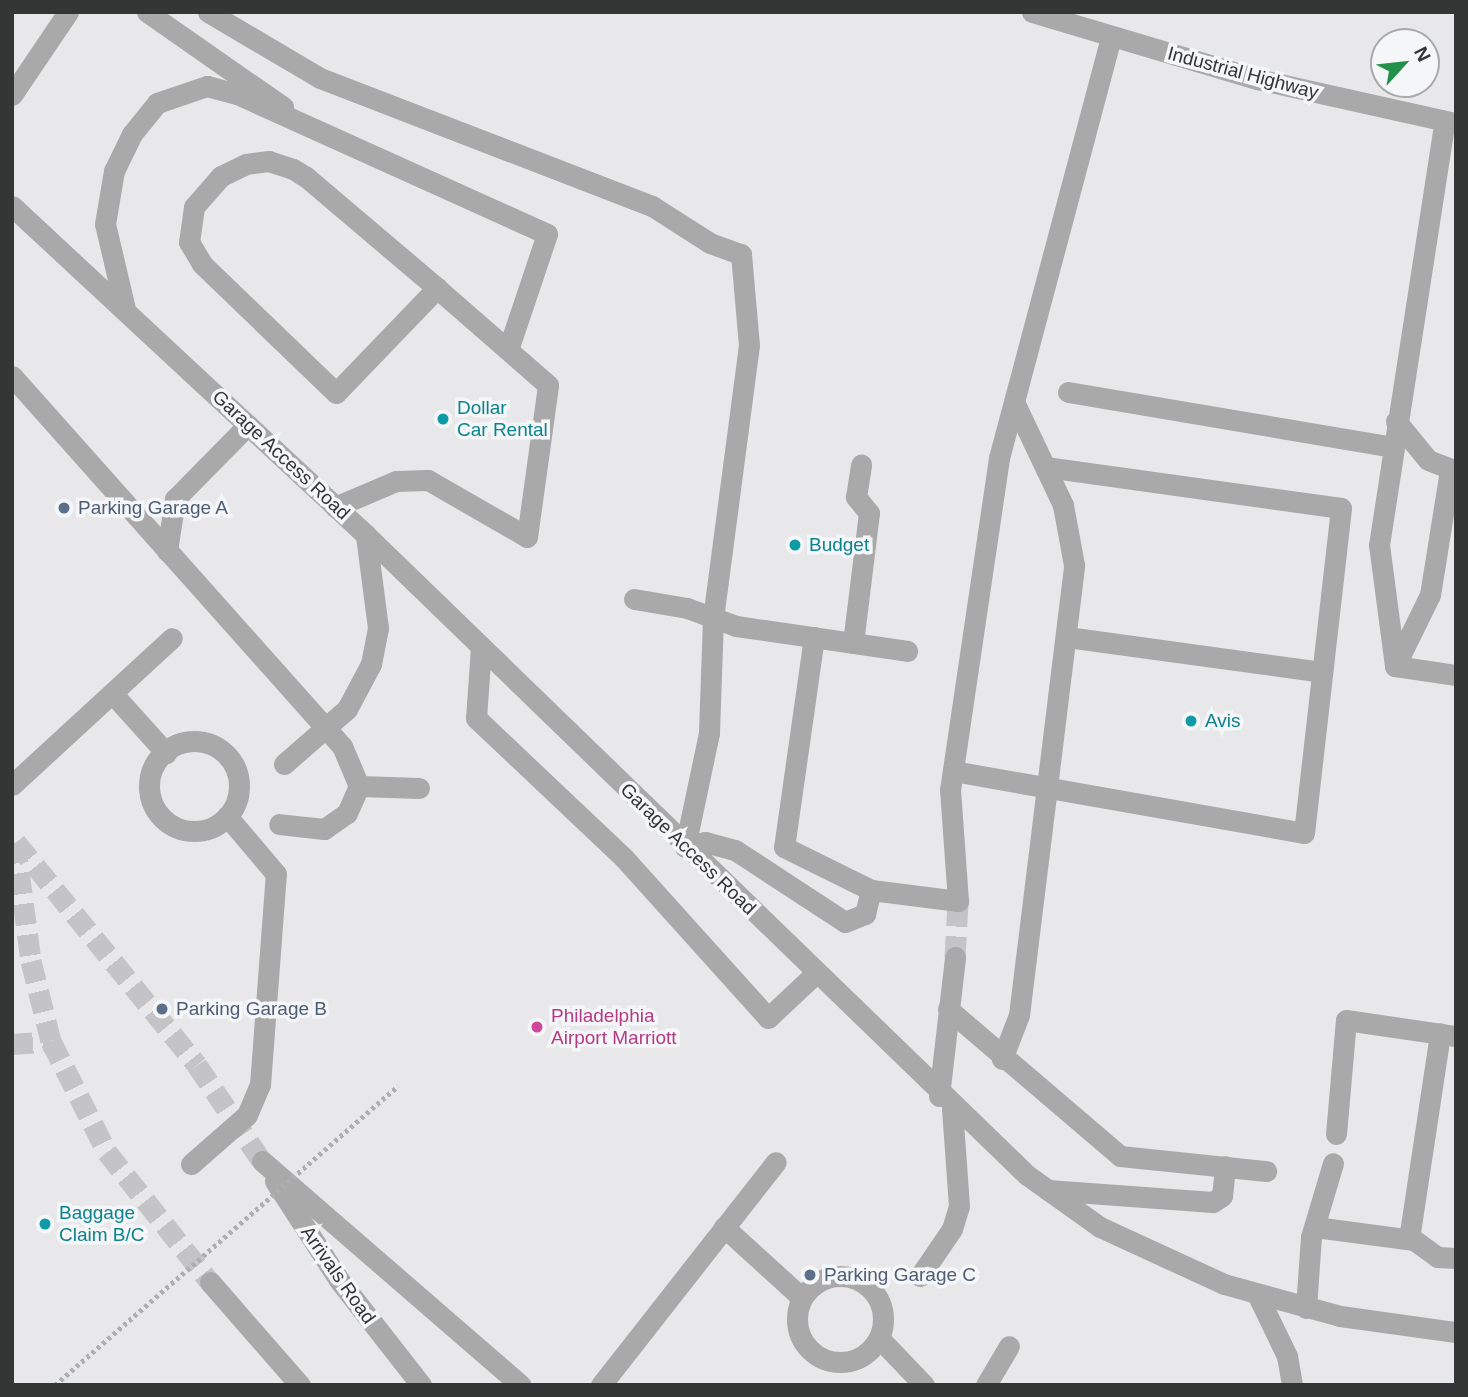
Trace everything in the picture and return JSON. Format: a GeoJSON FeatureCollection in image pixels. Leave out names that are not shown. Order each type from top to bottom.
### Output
{"type":"FeatureCollection","features":[{"type":"Feature","properties":{"kind":"street"},"geometry":{"type":"LineString","coordinates":[[12,95],[68,12]]}},
{"type":"Feature","properties":{"kind":"street"},"geometry":{"type":"LineString","coordinates":[[148,12],[245,75],[312,130]]}},
{"type":"Feature","properties":{"kind":"street"},"geometry":{"type":"LineString","coordinates":[[208,12],[320,78],[652,206],[710,243],[741,254],[749,345],[713,618],[709,733],[685,847],[705,842],[735,850],[845,922],[865,914],[871,890]]}},
{"type":"Feature","properties":{"kind":"street","name":"Industrial Highway"},"geometry":{"type":"LineString","coordinates":[[1032,12],[1111,37],[1450,122]]}},
{"type":"Feature","properties":{"kind":"street"},"geometry":{"type":"LineString","coordinates":[[814,637],[784,847],[871,890],[958,901],[953,771],[999,458],[1111,37]]}},
{"type":"Feature","properties":{"kind":"street"},"geometry":{"type":"LineString","coordinates":[[125,309],[106,206],[132,134],[157,103],[207,86],[547,234],[508,351]]}},
{"type":"Feature","properties":{"kind":"street"},"geometry":{"type":"LineString","coordinates":[[1395,666],[1379,545],[1396,421],[1450,122]]}},
{"type":"Feature","properties":{"kind":"street"},"geometry":{"type":"LineString","coordinates":[[335,507],[396,481],[428,480],[527,537],[548,385],[437,288],[306,177],[281,163],[234,169],[200,195],[189,219],[195,253],[336,393],[437,288]]}},
{"type":"Feature","properties":{"kind":"street","name":"Garage Access Road"},"geometry":{"type":"LineString","coordinates":[[12,206],[366,535],[946,1102],[1048,1190],[1156,1255],[1258,1296],[1306,1308],[1456,1332]]}},
{"type":"Feature","properties":{"kind":"street"},"geometry":{"type":"LineString","coordinates":[[12,376],[327,729],[353,765],[359,786],[334,825],[279,824]]}},
{"type":"Feature","properties":{"kind":"street"},"geometry":{"type":"LineString","coordinates":[[1068,392],[1392,447]]}},
{"type":"Feature","properties":{"kind":"street"},"geometry":{"type":"LineString","coordinates":[[1002,1059],[1019,1015],[1067,637],[1073,545],[1047,467],[1014,402]]}},
{"type":"Feature","properties":{"kind":"street"},"geometry":{"type":"LineString","coordinates":[[1395,666],[1430,595],[1453,471],[1428,460],[1396,421]]}},
{"type":"Feature","properties":{"kind":"street"},"geometry":{"type":"LineString","coordinates":[[167,551],[175,499],[248,425]]}},
{"type":"Feature","properties":{"kind":"street"},"geometry":{"type":"LineString","coordinates":[[853,643],[869,513],[856,497],[860,464]]}},
{"type":"Feature","properties":{"kind":"street"},"geometry":{"type":"LineString","coordinates":[[953,771],[1047,790],[1304,833],[1341,508],[1047,467]]}},
{"type":"Feature","properties":{"kind":"street"},"geometry":{"type":"LineString","coordinates":[[284,764],[327,729],[356,698],[375,647],[377,611],[366,535]]}},
{"type":"Feature","properties":{"kind":"street"},"geometry":{"type":"LineString","coordinates":[[634,598],[713,618],[907,651]]}},
{"type":"Feature","properties":{"kind":"street"},"geometry":{"type":"LineString","coordinates":[[1067,637],[1322,672]]}},
{"type":"Feature","properties":{"kind":"street"},"geometry":{"type":"LineString","coordinates":[[12,785],[172,638]]}},
{"type":"Feature","properties":{"kind":"street"},"geometry":{"type":"LineString","coordinates":[[481,646],[476,718],[624,858],[768,1018],[816,973]]}},
{"type":"Feature","properties":{"kind":"street"},"geometry":{"type":"LineString","coordinates":[[1395,666],[1456,675]]}},
{"type":"Feature","properties":{"kind":"street"},"geometry":{"type":"LineString","coordinates":[[112,693],[166,753]]}},
{"type":"Feature","properties":{"kind":"street"},"geometry":{"type":"LineString","coordinates":[[195,740],[226,756],[240,792],[227,817],[186,831],[166,821],[147,781],[166,753],[195,740]]}},
{"type":"Feature","properties":{"kind":"street"},"geometry":{"type":"LineString","coordinates":[[359,786],[419,788]]}},
{"type":"Feature","properties":{"kind":"street"},"geometry":{"type":"LineString","coordinates":[[191,1164],[247,1115],[260,1085],[276,874],[227,817]]}},
{"type":"Feature","properties":{"kind":"street"},"geometry":{"type":"LineString","coordinates":[[920,1276],[956,1217],[961,1177],[946,1102],[948,1009],[955,957]]}},
{"type":"Feature","properties":{"kind":"street"},"geometry":{"type":"LineString","coordinates":[[948,1009],[1002,1059],[1121,1156],[1266,1171]]}},
{"type":"Feature","properties":{"kind":"street"},"geometry":{"type":"LineString","coordinates":[[1336,1134],[1346,1020],[1448,1035],[1409,1239]]}},
{"type":"Feature","properties":{"kind":"street","name":"Arrivals Road"},"geometry":{"type":"LineString","coordinates":[[421,1385],[339,1280],[262,1161],[521,1385]]}},
{"type":"Feature","properties":{"kind":"street"},"geometry":{"type":"LineString","coordinates":[[601,1385],[776,1162]]}},
{"type":"Feature","properties":{"kind":"street"},"geometry":{"type":"LineString","coordinates":[[1306,1308],[1315,1227],[1333,1163]]}},
{"type":"Feature","properties":{"kind":"street"},"geometry":{"type":"LineString","coordinates":[[1048,1190],[1213,1202],[1222,1196],[1225,1166]]}},
{"type":"Feature","properties":{"kind":"street"},"geometry":{"type":"LineString","coordinates":[[724,1227],[802,1298]]}},
{"type":"Feature","properties":{"kind":"street"},"geometry":{"type":"LineString","coordinates":[[1315,1227],[1409,1239],[1437,1257],[1456,1258]]}},
{"type":"Feature","properties":{"kind":"street"},"geometry":{"type":"LineString","coordinates":[[879,1338],[851,1360],[817,1357],[799,1328],[802,1298],[828,1277],[857,1280],[879,1304],[879,1338],[924,1385]]}},
{"type":"Feature","properties":{"kind":"street"},"geometry":{"type":"LineString","coordinates":[[210,1282],[300,1385]]}},
{"type":"Feature","properties":{"kind":"street"},"geometry":{"type":"LineString","coordinates":[[1258,1296],[1281,1342],[1292,1385]]}},
{"type":"Feature","properties":{"kind":"street"},"geometry":{"type":"LineString","coordinates":[[986,1385],[1009,1346]]}},
{"type":"Feature","properties":{"kind":"path"},"geometry":{"type":"LineString","coordinates":[[55,1385],[398,1086]]}},
{"type":"Feature","properties":{"kind":"tunnel"},"geometry":{"type":"LineString","coordinates":[[15,842],[31,961],[51,1041],[107,1152],[210,1282]]}},
{"type":"Feature","properties":{"kind":"tunnel"},"geometry":{"type":"LineString","coordinates":[[16,842],[197,1065],[262,1161]]}},
{"type":"Feature","properties":{"kind":"tunnel"},"geometry":{"type":"LineString","coordinates":[[955,957],[958,901]]}},
{"type":"Feature","properties":{"kind":"tunnel"},"geometry":{"type":"LineString","coordinates":[[12,1044],[51,1041]]}},
{"type":"Feature","properties":{"kind":"place","name":"Dollar Car Rental"},"geometry":{"type":"Point","coordinates":[443,419]}},
{"type":"Feature","properties":{"kind":"place","name":"Parking Garage A"},"geometry":{"type":"Point","coordinates":[64,508]}},
{"type":"Feature","properties":{"kind":"place","name":"Budget"},"geometry":{"type":"Point","coordinates":[795,545]}},
{"type":"Feature","properties":{"kind":"place","name":"Avis"},"geometry":{"type":"Point","coordinates":[1191,721]}},
{"type":"Feature","properties":{"kind":"place","name":"Parking Garage B"},"geometry":{"type":"Point","coordinates":[162,1009]}},
{"type":"Feature","properties":{"kind":"place","name":"Philadelphia Airport Marriott"},"geometry":{"type":"Point","coordinates":[537,1027]}},
{"type":"Feature","properties":{"kind":"place","name":"Baggage Claim B/C"},"geometry":{"type":"Point","coordinates":[45,1224]}},
{"type":"Feature","properties":{"kind":"place","name":"Parking Garage C"},"geometry":{"type":"Point","coordinates":[810,1275]}}]}
